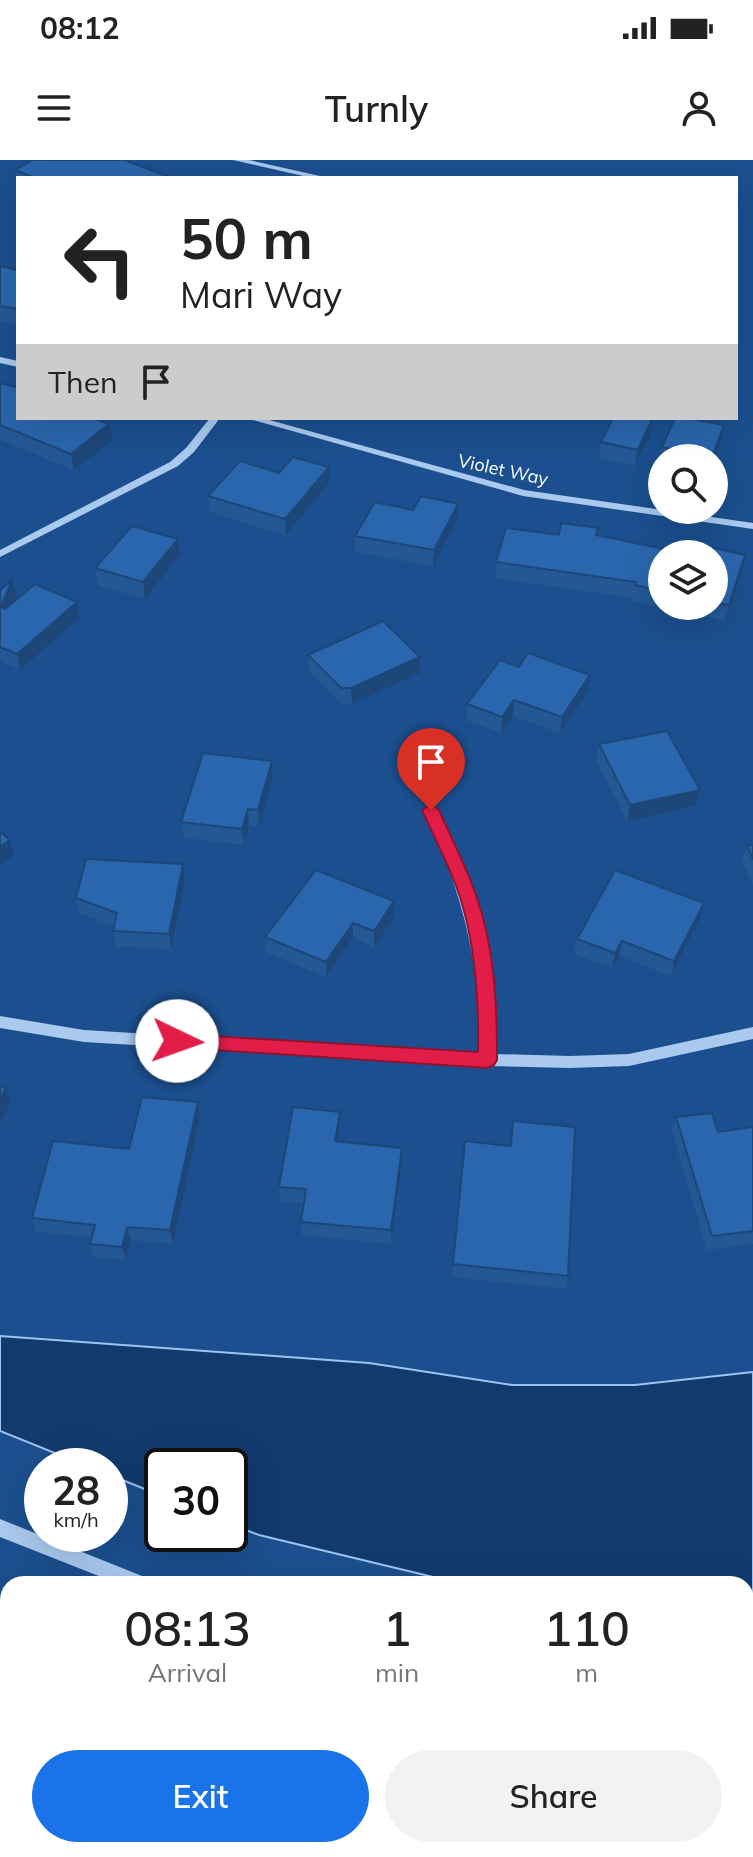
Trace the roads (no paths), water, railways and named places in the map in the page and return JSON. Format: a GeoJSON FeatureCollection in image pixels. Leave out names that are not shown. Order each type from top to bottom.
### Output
{"type":"FeatureCollection","features":[{"type":"Feature","properties":{"kind":"street"},"geometry":{"type":"LineString","coordinates":[[237,160],[315,176]]}},
{"type":"Feature","properties":{"kind":"street"},"geometry":{"type":"LineString","coordinates":[[0,554],[174,464],[190,450],[213,420]]}},
{"type":"Feature","properties":{"kind":"street","name":"Violet Way"},"geometry":{"type":"LineString","coordinates":[[258,420],[523,493],[753,526]]}},
{"type":"Feature","properties":{"kind":"street"},"geometry":{"type":"LineString","coordinates":[[431,810],[468,895],[478,933],[488,1005],[487,1060]]}},
{"type":"Feature","properties":{"kind":"street"},"geometry":{"type":"LineString","coordinates":[[0,1022],[84,1036],[487,1060],[629,1060],[753,1033]]}},
{"type":"Feature","properties":{"kind":"street"},"geometry":{"type":"LineString","coordinates":[[0,1528],[121,1576]]}},
{"type":"Feature","properties":{"kind":"water"},"geometry":{"type":"Polygon","coordinates":[[[0,1336],[369,1363],[512,1385],[635,1385],[753,1372],[753,1576],[429,1576],[248,1531],[248,1448],[144,1448],[144,1489],[128,1482],[128,1448],[42,1448],[0,1431],[0,1336]]]}}]}
